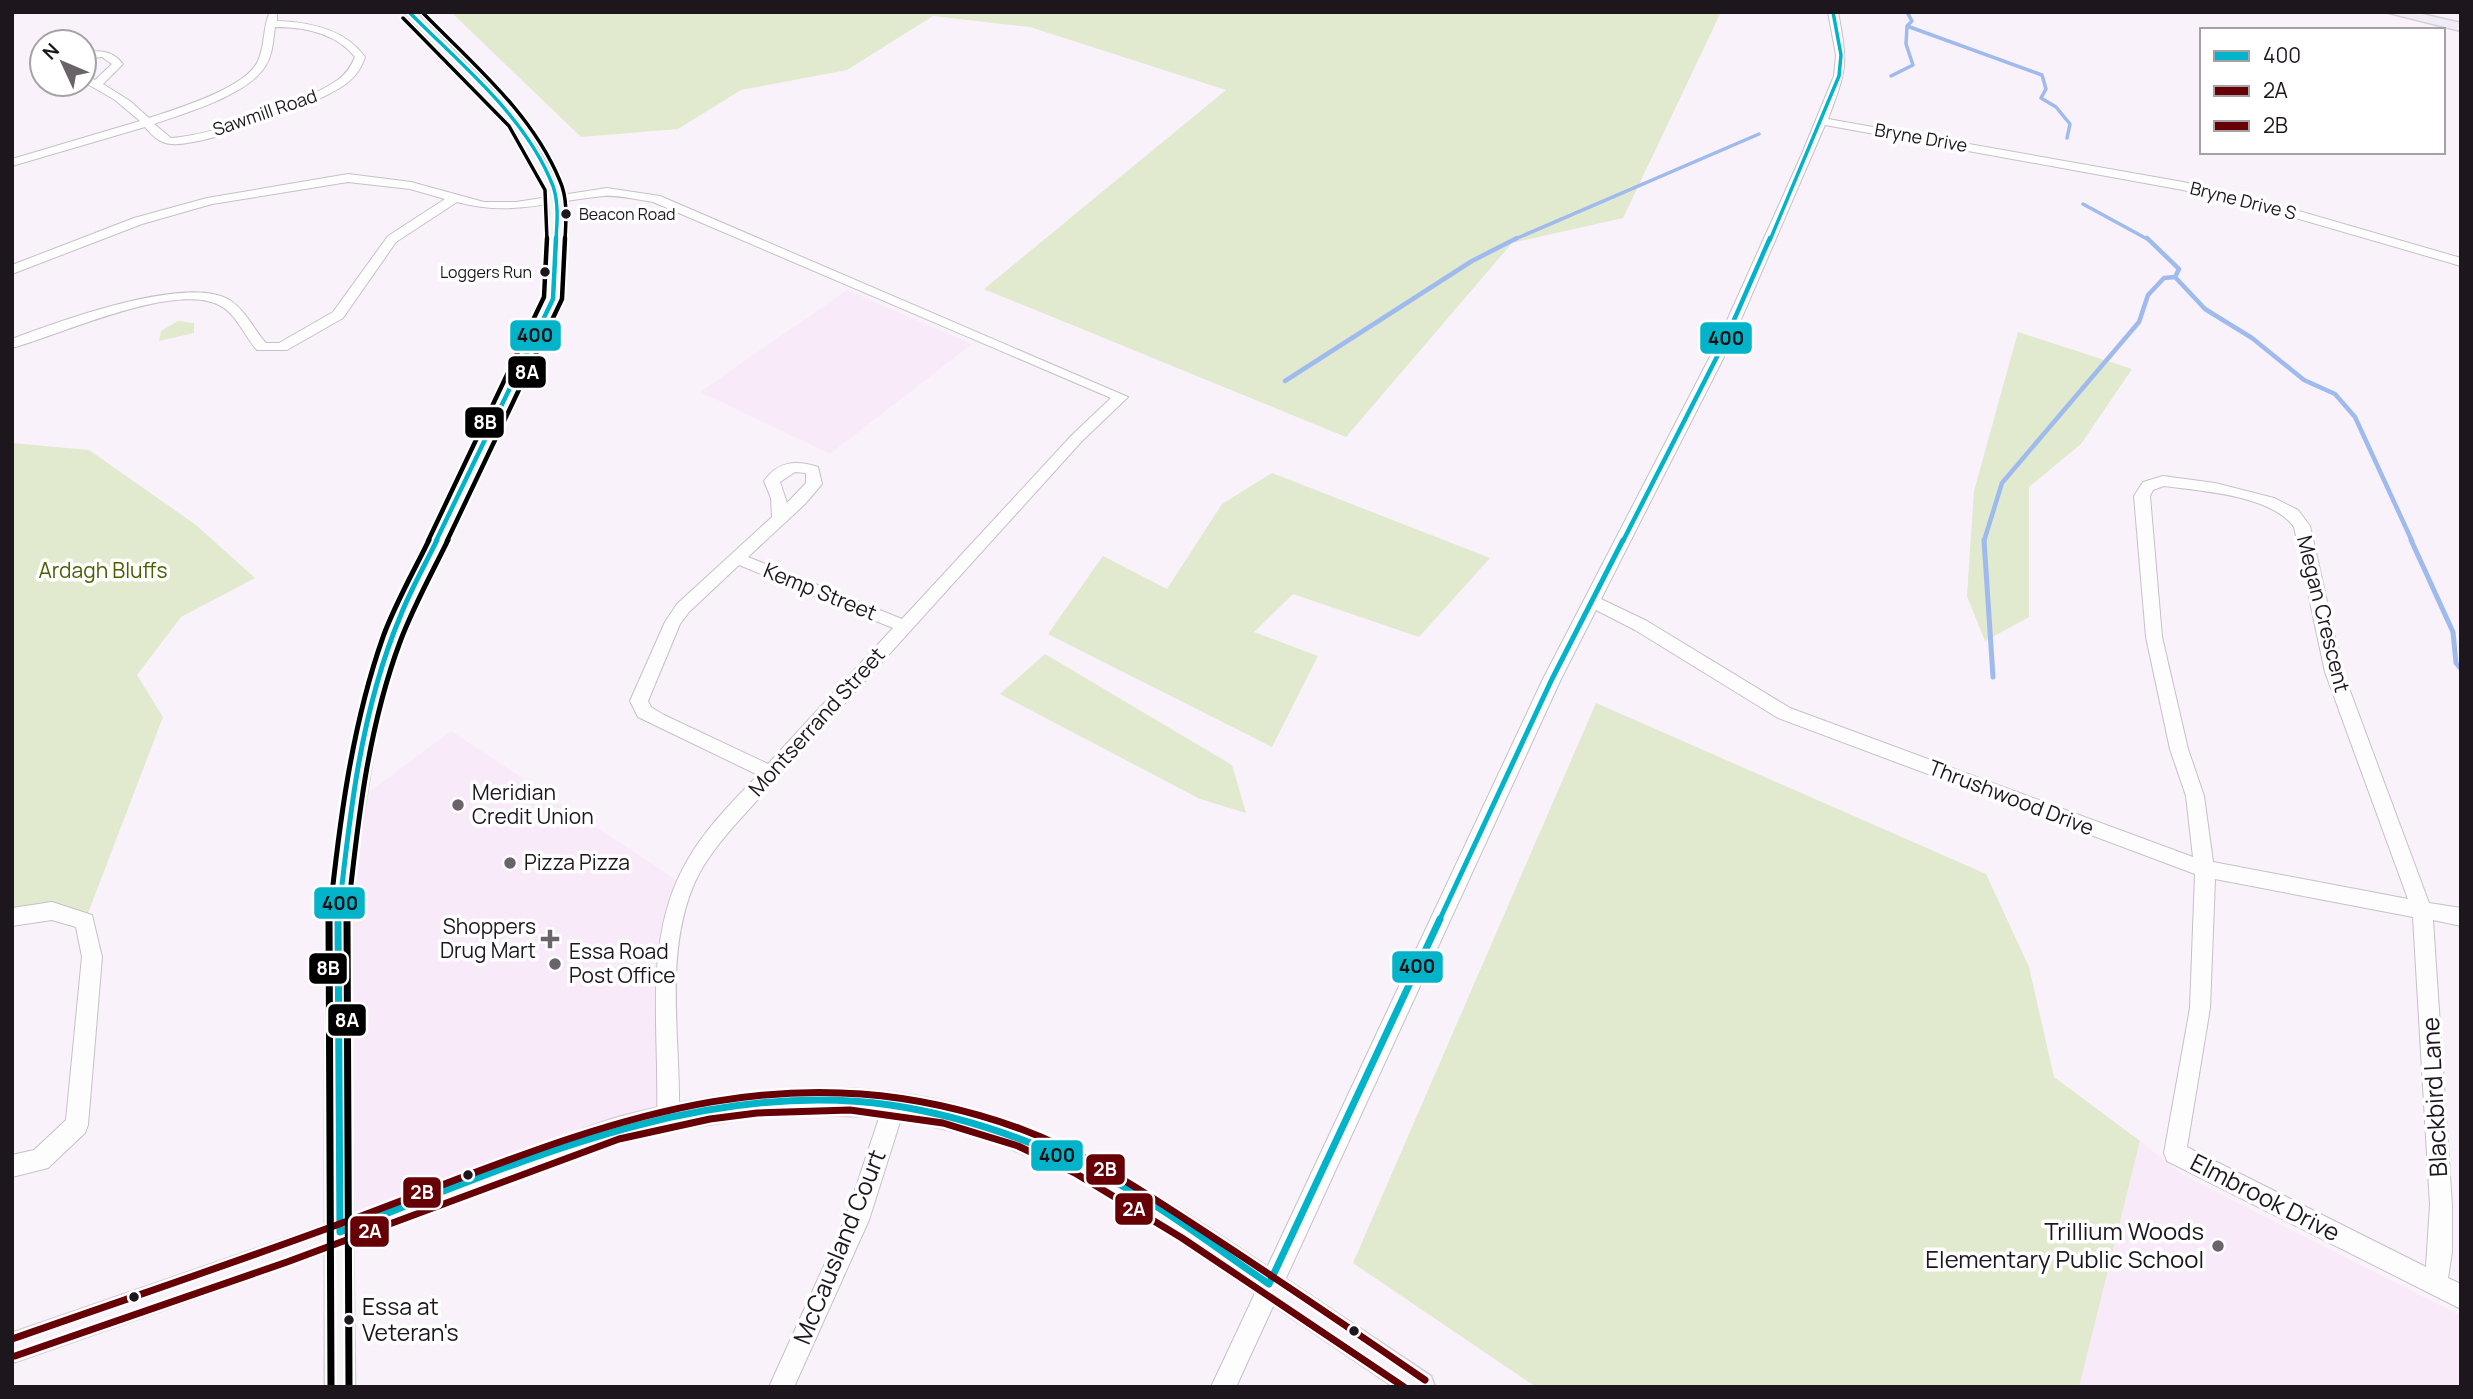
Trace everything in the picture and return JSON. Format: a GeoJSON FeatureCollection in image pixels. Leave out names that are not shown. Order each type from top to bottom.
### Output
{"type":"FeatureCollection","features":[{"type":"Feature","properties":{"kind":"highway"},"geometry":{"type":"LineString","coordinates":[[2392,12],[2461,27]]}},
{"type":"Feature","properties":{"kind":"highway"},"geometry":{"type":"LineString","coordinates":[[2442,12],[2461,16]]}},
{"type":"Feature","properties":{"kind":"main road"},"geometry":{"type":"LineString","coordinates":[[340,1387],[337,928],[345,855],[368,718],[399,618],[553,299],[556,200],[553,187],[516,121],[409,12]]}},
{"type":"Feature","properties":{"kind":"main road"},"geometry":{"type":"LineString","coordinates":[[12,1348],[340,1232],[530,1161],[668,1117],[766,1101],[826,1101],[894,1106],[991,1127],[1088,1168],[1269,1284],[1420,1387]]}},
{"type":"Feature","properties":{"kind":"street"},"geometry":{"type":"LineString","coordinates":[[12,163],[214,98],[249,78],[262,64],[274,12]]}},
{"type":"Feature","properties":{"kind":"street"},"geometry":{"type":"LineString","coordinates":[[1223,1387],[1591,601],[1723,345],[1822,121],[1839,76],[1841,55],[1833,12]]}},
{"type":"Feature","properties":{"kind":"street","name":"Sawmill Road"},"geometry":{"type":"LineString","coordinates":[[146,121],[163,139],[184,141],[316,97],[349,78],[357,68],[360,57],[353,45],[308,27],[270,24]]}},
{"type":"Feature","properties":{"kind":"street"},"geometry":{"type":"LineString","coordinates":[[98,55],[114,58],[118,64],[98,83]]}},
{"type":"Feature","properties":{"kind":"street"},"geometry":{"type":"LineString","coordinates":[[98,85],[146,121]]}},
{"type":"Feature","properties":{"kind":"street","name":"Bryne Drive"},"geometry":{"type":"LineString","coordinates":[[1822,121],[2021,156]]}},
{"type":"Feature","properties":{"kind":"street","name":"Bryne Drive S"},"geometry":{"type":"LineString","coordinates":[[2021,156],[2183,186],[2264,205],[2461,262]]}},
{"type":"Feature","properties":{"kind":"street"},"geometry":{"type":"LineString","coordinates":[[12,270],[138,221],[211,201],[297,184],[348,178],[411,186],[452,200],[500,207],[556,200]]}},
{"type":"Feature","properties":{"kind":"street","name":"Montserrand Street"},"geometry":{"type":"LineString","coordinates":[[556,200],[607,192],[656,200],[1121,397],[1077,438],[904,626],[727,821],[695,864],[684,885],[669,952],[668,1117]]}},
{"type":"Feature","properties":{"kind":"street"},"geometry":{"type":"LineString","coordinates":[[12,344],[137,304],[182,295],[207,297],[226,303],[262,347],[282,347],[338,315],[392,240],[452,200]]}},
{"type":"Feature","properties":{"kind":"street","name":"Megan Crescent"},"geometry":{"type":"LineString","coordinates":[[2205,868],[2195,796],[2179,749],[2154,637],[2142,496],[2148,485],[2163,481],[2258,497],[2283,507],[2302,526],[2334,672],[2422,910]]}},
{"type":"Feature","properties":{"kind":"street"},"geometry":{"type":"LineString","coordinates":[[771,773],[658,720],[644,712],[639,701],[673,622],[683,608],[780,517]]}},
{"type":"Feature","properties":{"kind":"street","name":"Kemp Street"},"geometry":{"type":"LineString","coordinates":[[736,558],[904,626]]}},
{"type":"Feature","properties":{"kind":"street","name":"Thrushwood Drive"},"geometry":{"type":"LineString","coordinates":[[1591,601],[1624,614],[1728,683],[1784,713],[2205,868],[2461,917]]}},
{"type":"Feature","properties":{"kind":"street","name":"Elmbrook Drive"},"geometry":{"type":"LineString","coordinates":[[2205,868],[2200,1008],[2175,1153],[2461,1297]]}},
{"type":"Feature","properties":{"kind":"street","name":"Blackbird Lane"},"geometry":{"type":"LineString","coordinates":[[2422,910],[2441,1205],[2440,1252],[2435,1284]]}},
{"type":"Feature","properties":{"kind":"street"},"geometry":{"type":"LineString","coordinates":[[12,917],[52,911],[85,921],[92,957],[77,1125],[40,1160],[12,1166]]}},
{"type":"Feature","properties":{"kind":"street","name":"McCausland Court"},"geometry":{"type":"LineString","coordinates":[[781,1387],[857,1220],[894,1106]]}},
{"type":"Feature","properties":{"kind":"shaded area"},"geometry":{"type":"Polygon","coordinates":[[[847,290],[972,344],[830,454],[700,392],[847,290]]]}},
{"type":"Feature","properties":{"kind":"shaded area"},"geometry":{"type":"Polygon","coordinates":[[[451,731],[684,885],[674,924],[668,1117],[340,1232],[337,928],[353,804],[451,731]]]}},
{"type":"Feature","properties":{"kind":"shaded area","name":"Trillium Woods Elementary Public School"},"geometry":{"type":"Polygon","coordinates":[[[2140,1141],[2183,1175],[2461,1316],[2461,1387],[2079,1387],[2140,1141]]]}},
{"type":"Feature","properties":{"kind":"green space"},"geometry":{"type":"Polygon","coordinates":[[[451,12],[1721,12],[1623,218],[1512,243],[1346,437],[984,289],[1226,90],[1030,27],[933,16],[847,70],[741,90],[678,129],[581,137],[451,12]]]}},
{"type":"Feature","properties":{"kind":"green space"},"geometry":{"type":"Polygon","coordinates":[[[178,321],[194,323],[194,333],[159,341],[161,331],[178,321]]]}},
{"type":"Feature","properties":{"kind":"green space"},"geometry":{"type":"Polygon","coordinates":[[[2018,332],[2132,369],[2081,444],[2029,487],[2029,617],[1985,641],[1967,596],[1974,491],[2018,332]]]}},
{"type":"Feature","properties":{"kind":"green space","name":"Ardagh Bluffs"},"geometry":{"type":"Polygon","coordinates":[[[12,443],[89,450],[196,525],[255,578],[181,617],[137,675],[163,717],[85,921],[12,917],[12,443]]]}},
{"type":"Feature","properties":{"kind":"green space"},"geometry":{"type":"Polygon","coordinates":[[[1272,473],[1490,558],[1419,637],[1293,594],[1254,632],[1318,656],[1272,747],[1048,634],[1103,556],[1167,589],[1222,504],[1272,473]]]}},
{"type":"Feature","properties":{"kind":"green space"},"geometry":{"type":"Polygon","coordinates":[[[1045,654],[1232,765],[1246,813],[1200,799],[1000,694],[1045,654]]]}},
{"type":"Feature","properties":{"kind":"green space"},"geometry":{"type":"Polygon","coordinates":[[[1596,703],[1986,874],[2029,967],[2054,1077],[2140,1141],[2079,1387],[1536,1387],[1353,1263],[1596,703]]]}},
{"type":"Feature","properties":{"kind":"waterway"},"geometry":{"type":"LineString","coordinates":[[1907,12],[1912,21],[1907,26]]}},
{"type":"Feature","properties":{"kind":"waterway"},"geometry":{"type":"LineString","coordinates":[[1891,76],[1913,65],[1906,44],[1907,26]]}},
{"type":"Feature","properties":{"kind":"waterway"},"geometry":{"type":"LineString","coordinates":[[1907,26],[2042,75],[2046,89],[2041,98],[2056,107],[2070,124],[2067,138]]}},
{"type":"Feature","properties":{"kind":"waterway"},"geometry":{"type":"LineString","coordinates":[[1514,240],[1759,134]]}},
{"type":"Feature","properties":{"kind":"waterway"},"geometry":{"type":"LineString","coordinates":[[2083,204],[2149,240]]}},
{"type":"Feature","properties":{"kind":"waterway"},"geometry":{"type":"LineString","coordinates":[[2147,238],[2179,269],[2175,277]]}},
{"type":"Feature","properties":{"kind":"waterway"},"geometry":{"type":"LineString","coordinates":[[1285,381],[1472,261],[1514,240]]}},
{"type":"Feature","properties":{"kind":"waterway"},"geometry":{"type":"LineString","coordinates":[[1984,541],[2002,483],[2139,322],[2148,295],[2164,278],[2175,277]]}},
{"type":"Feature","properties":{"kind":"waterway"},"geometry":{"type":"LineString","coordinates":[[2175,277],[2205,309],[2252,338],[2304,380],[2335,394],[2355,417],[2412,541]]}},
{"type":"Feature","properties":{"kind":"waterway"},"geometry":{"type":"LineString","coordinates":[[2411,540],[2453,632],[2456,663],[2461,669]]}},
{"type":"Feature","properties":{"kind":"waterway"},"geometry":{"type":"LineString","coordinates":[[1984,541],[1993,677]]}},
{"type":"Feature","properties":{"kind":"transit line","name":"400"},"geometry":{"type":"LineString","coordinates":[[340,1232],[337,928],[345,855],[368,718],[399,618],[553,299],[557,213],[553,187],[516,121],[409,12]]}},
{"type":"Feature","properties":{"kind":"transit line","name":"8A"},"geometry":{"type":"LineString","coordinates":[[349,1387],[346,928],[354,856],[377,720],[400,641],[562,299],[566,213],[561,183],[523,115],[422,12]]}},
{"type":"Feature","properties":{"kind":"transit line","name":"400"},"geometry":{"type":"LineString","coordinates":[[1269,1284],[1552,679],[1723,345],[1807,156],[1839,76],[1841,55],[1833,12]]}},
{"type":"Feature","properties":{"kind":"transit line","name":"8B"},"geometry":{"type":"LineString","coordinates":[[331,1387],[328,928],[336,854],[359,717],[384,635],[544,297],[548,213],[545,190],[509,126],[403,18]]}},
{"type":"Feature","properties":{"kind":"transit line","name":"2B"},"geometry":{"type":"LineString","coordinates":[[12,1339],[311,1235],[515,1157],[613,1123],[663,1109],[713,1100],[817,1092],[921,1102],[972,1113],[1021,1129],[1070,1150],[1163,1205],[1425,1380]]}},
{"type":"Feature","properties":{"kind":"transit line","name":"400"},"geometry":{"type":"LineString","coordinates":[[340,1232],[529,1160],[619,1131],[708,1110],[798,1101],[890,1105],[985,1126],[1086,1167],[1157,1208],[1269,1284]]}},
{"type":"Feature","properties":{"kind":"transit line","name":"2A"},"geometry":{"type":"LineString","coordinates":[[15,1356],[287,1262],[619,1139],[710,1119],[757,1113],[850,1110],[943,1123],[1018,1146],[1075,1173],[1182,1238],[1404,1387]]}},
{"type":"Feature","properties":{"kind":"place","name":"Beacon Road"},"geometry":{"type":"Point","coordinates":[566,214]}},
{"type":"Feature","properties":{"kind":"place","name":"Loggers Run"},"geometry":{"type":"Point","coordinates":[545,272]}},
{"type":"Feature","properties":{"kind":"place","name":"Meridian Credit Union"},"geometry":{"type":"Point","coordinates":[458,805]}},
{"type":"Feature","properties":{"kind":"place","name":"Pizza Pizza"},"geometry":{"type":"Point","coordinates":[510,863]}},
{"type":"Feature","properties":{"kind":"place","name":"Shoppers Drug Mart"},"geometry":{"type":"Point","coordinates":[550,939]}},
{"type":"Feature","properties":{"kind":"place","name":"Essa Road Post Office"},"geometry":{"type":"Point","coordinates":[555,964]}},
{"type":"Feature","properties":{"kind":"place","name":"Trillium Woods Elementary Public School"},"geometry":{"type":"Point","coordinates":[2218,1246]}},
{"type":"Feature","properties":{"kind":"place","name":"Essa at Veteran's"},"geometry":{"type":"Point","coordinates":[349,1320]}}]}
